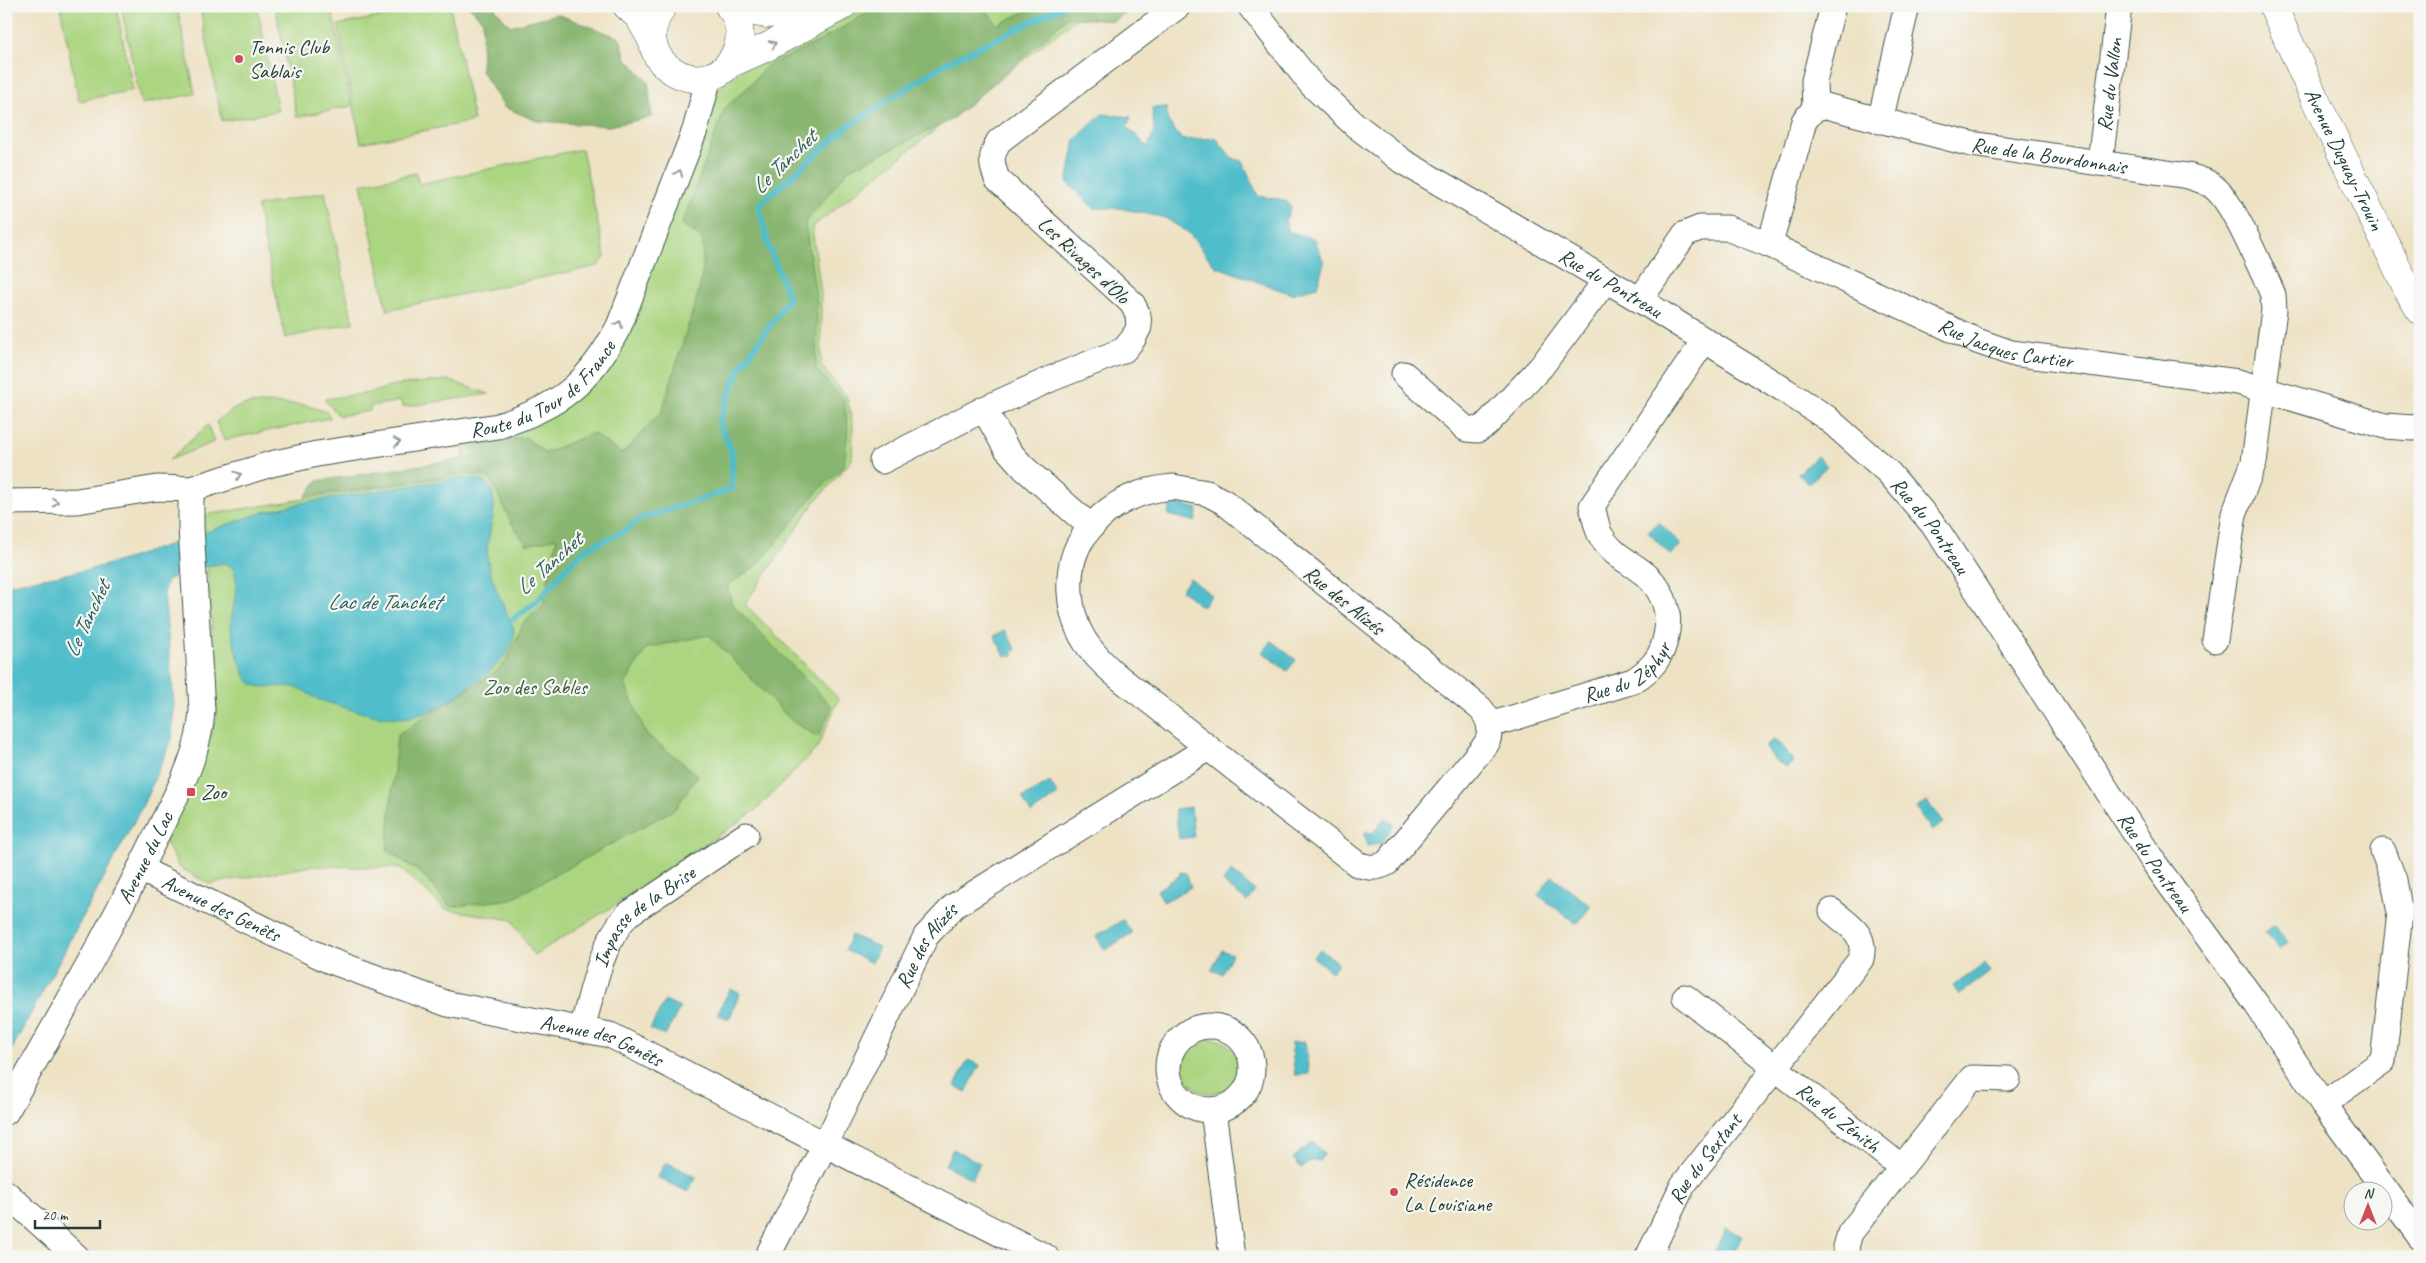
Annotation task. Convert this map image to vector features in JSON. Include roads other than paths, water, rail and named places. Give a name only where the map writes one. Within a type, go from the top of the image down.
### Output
[{"type":"street","points":[[627,6],[639,17],[652,40],[655,52],[670,70],[683,77],[695,79],[719,70],[767,47],[838,8]]},
{"type":"street","points":[[652,40],[653,25],[663,6]]},
{"type":"street","name":"Les Rivages d'Olo","points":[[882,461],[984,409],[1053,378],[1124,350],[1133,339],[1139,327],[1138,315],[1132,303],[1121,290],[997,179],[992,166],[992,153],[999,141],[1178,6]]},
{"type":"street","name":"Rue du Pontreau","points":[[1250,6],[1311,84],[1354,124],[1402,161],[1640,300],[1827,418],[1889,473],[1936,528],[2155,864],[2257,1005],[2323,1104],[2420,1237]]},
{"type":"street","points":[[1768,244],[1773,234],[1804,121],[1815,108],[1814,81],[1833,6]]},
{"type":"street","points":[[1880,121],[1907,6]]},
{"type":"street","name":"Rue du Vallon","points":[[2100,163],[2119,6]]},
{"type":"street","name":"Avenue Duguay-Trouin","points":[[2273,6],[2314,97],[2410,294],[2420,310]]},
{"type":"street","points":[[719,70],[736,53],[740,32],[737,20],[730,7]]},
{"type":"street","points":[[730,7],[766,14],[838,8]]},
{"type":"street","name":"Route du Tour de France","points":[[191,490],[271,464],[317,454],[498,426],[525,417],[564,396],[585,378],[604,354],[618,326],[719,70]]},
{"type":"street","name":"Rue de la Bourdonnais","points":[[1815,108],[1826,106],[1971,144],[2204,181],[2216,188],[2226,200],[2273,295],[2274,310],[2262,388],[2254,462],[2234,514],[2215,640]]},
{"type":"street","name":"Rue Jacques Cartier","points":[[1640,300],[1685,234],[1700,228],[1727,228],[1768,244],[1977,341],[2011,353],[2238,382],[2386,426],[2413,428],[2420,426]]},
{"type":"street","points":[[1404,374],[1466,429],[1478,430],[1486,425],[1541,367],[1606,280]]},
{"type":"street","name":"Rue du Zéphyr","points":[[1490,725],[1633,681],[1646,673],[1658,660],[1668,629],[1668,611],[1662,595],[1653,581],[1640,569],[1619,558],[1600,536],[1592,506],[1704,341]]},
{"type":"street","points":[[984,409],[1006,448],[1024,468],[1091,527]]},
{"type":"street","name":"Rue des Alizés","points":[[1174,487],[1207,494],[1224,502],[1480,708],[1490,725],[1487,743],[1393,858],[1380,867],[1369,868],[1357,864],[1208,748],[1104,664],[1088,647],[1078,627],[1072,606],[1070,581],[1074,558],[1081,541],[1091,527],[1109,510],[1140,492],[1174,487]]},
{"type":"street","points":[[6,502],[77,501],[158,488],[191,490]]},
{"type":"street","name":"Avenue du Lac","points":[[6,1112],[140,869],[180,789],[201,730],[202,710],[193,574],[191,490]]},
{"type":"street","name":"Rue des Alizés","points":[[767,1257],[825,1144],[926,936],[954,906],[1208,748]]},
{"type":"street","name":"Impasse de la Brise","points":[[582,1029],[608,943],[616,928],[627,915],[746,834]]},
{"type":"street","points":[[2323,1104],[2383,1061],[2400,913],[2394,880],[2384,851]]},
{"type":"street","name":"Avenue des Genêts","points":[[140,869],[328,960],[448,1004],[610,1035],[1046,1257]]},
{"type":"street","name":"Rue du Sextant","points":[[1648,1257],[1683,1185],[1861,959],[1862,940],[1856,931],[1832,911]]},
{"type":"street","points":[[1685,997],[1775,1069]]},
{"type":"street","name":"Rue du Zénith","points":[[1775,1069],[1900,1166]]},
{"type":"street","name":"Rue du Zénith","points":[[1848,1257],[1846,1247],[1850,1233],[1900,1166],[1972,1078],[2008,1079]]},
{"type":"street","points":[[1213,1110],[1232,1257]]},
{"type":"street","points":[[6,1193],[77,1257]]},
{"type":"water","points":[[1166,107],[1168,121],[1182,140],[1216,138],[1231,157],[1243,162],[1258,196],[1285,200],[1291,207],[1285,221],[1289,232],[1315,239],[1324,263],[1317,287],[1291,294],[1215,266],[1189,233],[1165,218],[1119,208],[1094,208],[1067,183],[1075,140],[1102,114],[1131,117],[1127,127],[1148,147],[1154,131],[1152,108]]},
{"type":"water","points":[[1817,456],[1827,466],[1808,484],[1798,474]]},
{"type":"water","name":"Lac de Tanchet","points":[[451,479],[474,479],[485,483],[491,490],[494,499],[494,510],[488,544],[488,563],[497,592],[514,629],[513,637],[507,652],[492,670],[451,700],[436,709],[420,715],[396,718],[383,717],[320,700],[297,688],[286,686],[263,687],[252,684],[246,678],[243,670],[231,628],[236,581],[235,572],[231,566],[224,563],[182,571],[167,581],[164,591],[174,704],[172,739],[143,805],[6,1060],[6,585],[88,570],[130,558],[264,512],[302,503]]},
{"type":"water","points":[[1171,502],[1198,509],[1195,522],[1168,515]]},
{"type":"water","points":[[1659,522],[1681,545],[1670,555],[1648,532]]},
{"type":"water","points":[[1190,578],[1211,595],[1202,607],[1181,590]]},
{"type":"water","points":[[1005,630],[1016,650],[1012,652],[1014,655],[1010,657],[1008,654],[1005,656],[994,636]]},
{"type":"water","points":[[1271,641],[1296,660],[1287,671],[1262,652]]},
{"type":"water","points":[[1773,739],[1780,743],[1794,761],[1786,768],[1774,759],[1765,747]]},
{"type":"water","points":[[1050,782],[1058,795],[1031,813],[1022,798]]},
{"type":"water","points":[[1927,801],[1943,823],[1932,831],[1916,808]]},
{"type":"water","points":[[1191,807],[1194,837],[1179,839],[1175,809]]},
{"type":"water","points":[[1385,818],[1394,825],[1381,844],[1367,846],[1367,840],[1364,836],[1366,832],[1373,833]]},
{"type":"water","points":[[1231,871],[1255,891],[1247,902],[1223,882]]},
{"type":"water","points":[[1180,872],[1186,873],[1191,887],[1164,902],[1157,890],[1179,876]]},
{"type":"water","points":[[1552,876],[1591,906],[1577,924],[1538,895]]},
{"type":"water","points":[[1123,920],[1132,933],[1105,950],[1096,936]]},
{"type":"water","points":[[2273,925],[2288,942],[2279,949],[2264,933]]},
{"type":"water","points":[[851,935],[879,947],[872,963],[845,950]]},
{"type":"water","points":[[1320,949],[1338,963],[1332,972],[1313,957]]},
{"type":"water","points":[[1222,950],[1232,954],[1222,974],[1211,970]]},
{"type":"water","points":[[1985,964],[1990,972],[1959,995],[1953,986]]},
{"type":"water","points":[[730,989],[740,993],[729,1019],[717,1014]]},
{"type":"water","points":[[665,1001],[680,1008],[665,1036],[650,1029]]},
{"type":"water","points":[[1305,1042],[1309,1074],[1295,1075],[1291,1043]]},
{"type":"water","points":[[968,1060],[980,1065],[966,1092],[955,1086]]},
{"type":"water","points":[[1313,1142],[1324,1154],[1320,1161],[1313,1160],[1301,1168],[1293,1158]]},
{"type":"water","points":[[953,1149],[980,1163],[972,1179],[945,1165]]},
{"type":"water","points":[[666,1162],[696,1177],[688,1192],[657,1177]]},
{"type":"water","points":[[1726,1228],[1742,1236],[1732,1257],[1712,1257]]},
{"type":"waterway","name":"Le Tanchet","points":[[505,625],[536,602],[587,548],[625,531],[640,519],[732,489],[732,453],[719,421],[740,368],[789,298],[768,245],[759,205],[848,126],[946,63],[1064,6]]},
{"type":"place","name":"Tennis Club Sablais","points":[[239,59]]},
{"type":"place","name":"Zoo","points":[[191,792]]},
{"type":"place","name":"Résidence La Louisiane","points":[[1394,1192]]},
{"type":"park label","name":"Zoo des Sables","points":[[535,687]]}]
